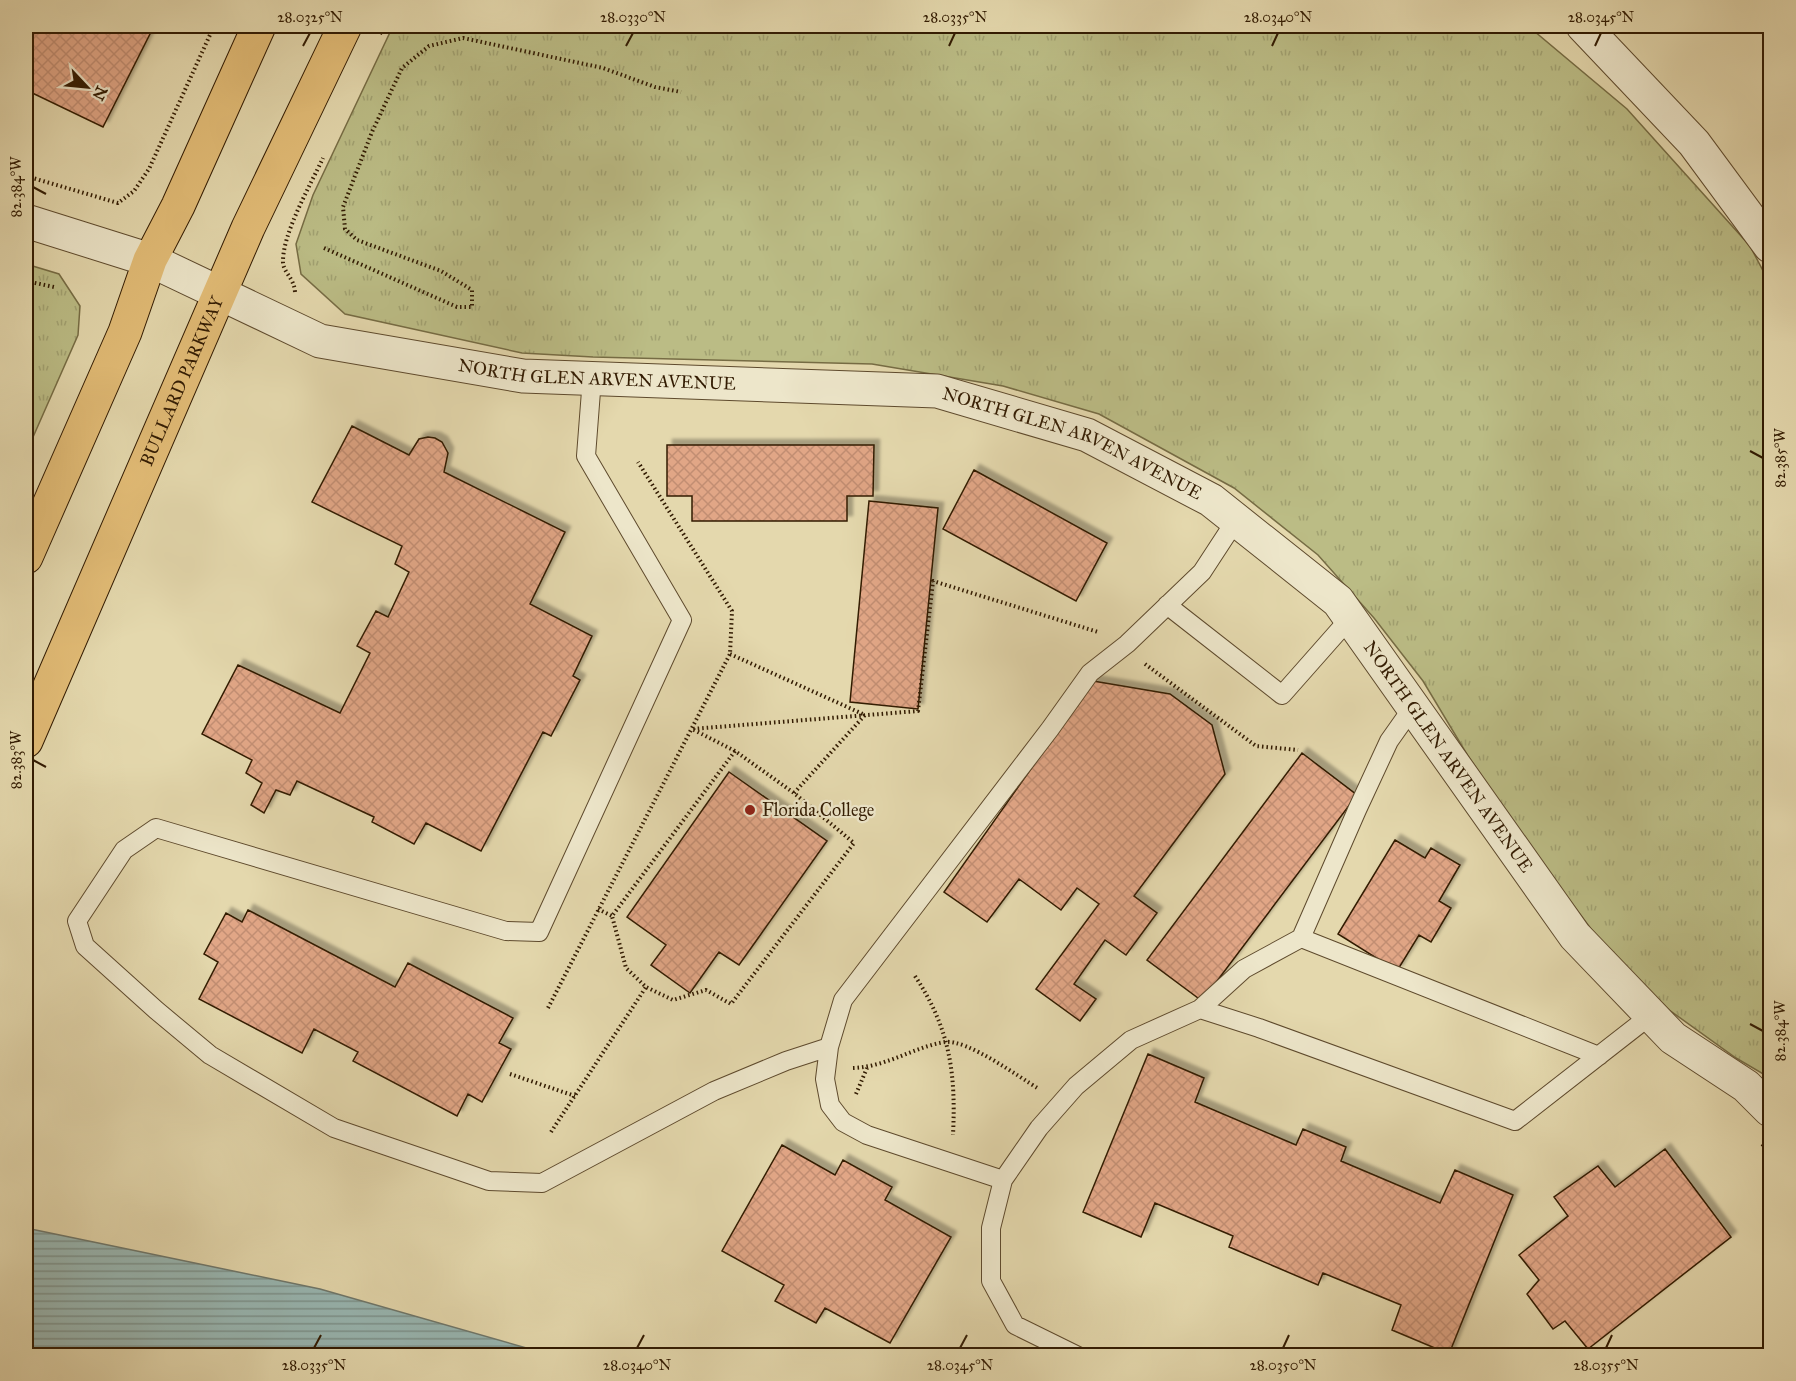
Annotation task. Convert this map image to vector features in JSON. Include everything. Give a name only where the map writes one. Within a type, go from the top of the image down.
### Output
[{"type":"main road","points":[[26,557],[125,332],[150,260],[178,206],[259,26]]},
{"type":"main road","name":"BULLARD PARKWAY","points":[[26,741],[248,228],[345,26]]},
{"type":"street","points":[[1583,26],[1694,143],[1770,246]]},
{"type":"street","name":"NORTH GLEN ARVEN AVENUE","points":[[26,221],[150,260],[320,341],[523,376],[937,391],[1087,435],[1211,500],[1338,601],[1575,936],[1672,1038],[1758,1091],[1770,1110]]},
{"type":"lane","points":[[592,378],[586,456],[682,620],[539,932],[507,931],[156,828],[124,850],[76,921],[85,946],[210,1055],[334,1128],[489,1180],[542,1183],[714,1091],[786,1061],[829,1047]]},
{"type":"lane","points":[[1003,1180],[867,1135],[843,1122],[830,1105],[825,1079],[829,1047],[843,1000],[1050,729],[1090,673],[1127,644],[1202,572],[1236,520]]},
{"type":"lane","points":[[1167,605],[1282,695],[1350,618]]},
{"type":"lane","points":[[1078,1356],[1015,1325],[991,1281],[992,1228],[1003,1180],[1039,1128],[1076,1086],[1131,1040],[1200,1009],[1244,969],[1301,938],[1389,741],[1413,707]]},
{"type":"lane","points":[[1301,938],[1599,1056]]},
{"type":"lane","points":[[1200,1009],[1259,1028],[1515,1121],[1651,1015]]},
{"type":"path","points":[[26,176],[118,203],[134,191],[149,169],[214,26]]},
{"type":"path","points":[[379,36],[384,26]]},
{"type":"path","points":[[324,248],[457,307],[472,307],[472,290],[441,271],[357,240],[345,229],[343,207],[372,132],[402,68],[429,46],[463,38],[603,68],[655,87],[681,92]]},
{"type":"path","points":[[296,329],[294,283],[283,265],[285,242],[324,155]]},
{"type":"path","points":[[26,281],[54,287]]},
{"type":"path","points":[[598,909],[612,916],[626,968],[646,987],[674,1000],[706,990],[731,1004],[854,843],[794,794],[735,751],[692,729],[918,711],[933,581],[1105,634]]},
{"type":"path","points":[[730,654],[865,715]]},
{"type":"path","points":[[1140,660],[1256,746],[1298,750]]},
{"type":"path","points":[[794,794],[865,715]]},
{"type":"path","points":[[612,916],[735,751]]},
{"type":"path","points":[[915,976],[929,998],[947,1042],[954,1108],[953,1141]]},
{"type":"path","points":[[551,1132],[646,987]]},
{"type":"path","points":[[848,1068],[867,1068],[947,1042],[969,1046],[1044,1093]]},
{"type":"path","points":[[855,1099],[867,1068]]},
{"type":"path","points":[[510,1074],[575,1096]]},
{"type":"green space","points":[[393,26],[1528,26],[1627,109],[1750,246],[1770,284],[1770,1078],[1736,1058],[1658,1002],[1597,937],[1533,851],[1468,756],[1423,681],[1374,618],[1318,555],[1234,488],[1099,414],[1003,386],[872,364],[522,353],[345,314],[301,274],[296,244],[313,195]]},
{"type":"green space","points":[[26,264],[59,274],[80,306],[78,335],[26,453]]},
{"type":"water","points":[[26,1228],[320,1289],[551,1355],[26,1355]]},
{"type":"building","points":[[26,26],[154,26],[103,127],[26,90]]},
{"type":"building","points":[[352,426],[409,455],[419,439],[435,438],[442,442],[448,453],[444,472],[565,532],[530,604],[592,636],[573,676],[580,680],[551,736],[543,732],[481,851],[426,823],[414,844],[372,822],[374,817],[297,781],[290,795],[276,790],[264,813],[251,805],[262,783],[246,773],[252,760],[202,734],[238,665],[340,713],[370,653],[357,646],[376,611],[388,617],[409,572],[395,564],[402,546],[312,502]]},
{"type":"building","points":[[667,445],[874,445],[873,496],[847,496],[847,521],[692,521],[692,496],[667,496]]},
{"type":"building","points":[[974,470],[1107,543],[1076,601],[943,529]]},
{"type":"building","points":[[869,501],[938,508],[918,709],[850,702]]},
{"type":"building","points":[[1093,681],[1170,694],[1212,725],[1225,774],[1134,896],[1157,913],[1126,955],[1105,940],[1074,984],[1096,999],[1080,1021],[1036,989],[1099,904],[1077,888],[1061,910],[1019,879],[987,922],[944,892]]},
{"type":"building","points":[[1302,753],[1357,795],[1202,1001],[1147,960]]},
{"type":"building","points":[[729,772],[827,841],[739,965],[719,952],[690,993],[651,965],[666,945],[627,917]]},
{"type":"building","points":[[1395,840],[1425,858],[1431,848],[1460,865],[1439,901],[1451,908],[1431,942],[1419,935],[1397,971],[1338,934]]},
{"type":"building","points":[[248,910],[395,987],[408,963],[513,1018],[499,1043],[511,1049],[482,1102],[468,1094],[457,1116],[353,1061],[358,1052],[314,1029],[302,1053],[199,999],[218,962],[204,954],[226,913],[242,922]]},
{"type":"building","points":[[1148,1054],[1204,1078],[1195,1102],[1296,1145],[1303,1129],[1346,1147],[1341,1161],[1440,1203],[1455,1170],[1513,1195],[1449,1354],[1392,1330],[1401,1305],[1323,1273],[1318,1285],[1229,1247],[1233,1236],[1155,1203],[1141,1237],[1083,1212]]},
{"type":"building","points":[[782,1145],[835,1175],[843,1160],[892,1187],[885,1200],[951,1237],[890,1343],[825,1308],[816,1323],[775,1301],[784,1285],[722,1251]]},
{"type":"building","points":[[1665,1149],[1731,1237],[1588,1349],[1565,1321],[1553,1329],[1527,1294],[1539,1280],[1519,1255],[1568,1216],[1554,1197],[1598,1166],[1615,1187]]},
{"type":"place","name":"Florida College","points":[[750,810]]}]
